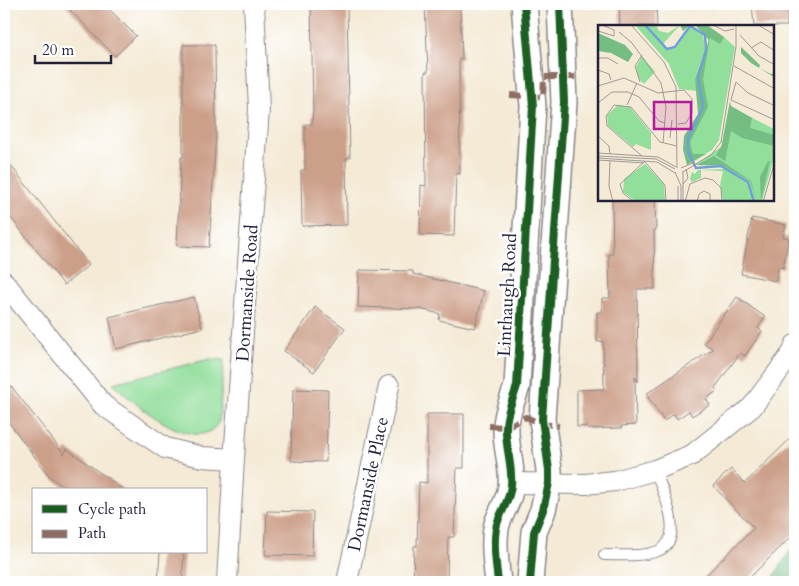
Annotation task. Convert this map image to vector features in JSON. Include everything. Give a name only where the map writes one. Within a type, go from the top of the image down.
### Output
[{"type":"street","name":"Dormanside Road","points":[[227,582],[259,109],[254,4]]},
{"type":"street","name":"Linthaugh Road","points":[[498,582],[494,556],[498,522],[510,496],[512,483],[506,427],[507,413],[517,386],[533,106],[524,4]]},
{"type":"street","points":[[530,582],[534,532],[543,510],[549,483],[542,419],[564,102],[560,4]]},
{"type":"street","points":[[4,282],[103,405],[165,448],[202,457],[234,459]]},
{"type":"street","points":[[512,483],[585,484],[615,481],[655,470],[692,455],[752,407],[793,352],[795,345]]},
{"type":"street","name":"Dormanside Place","points":[[348,582],[389,386]]},
{"type":"lane","points":[[604,555],[650,553],[666,546],[672,531],[672,520],[655,470]]},
{"type":"green space","points":[[210,359],[224,360],[219,421],[210,431],[197,434],[182,431],[166,424],[149,414],[113,383]]},
{"type":"green space","points":[[795,543],[795,582],[770,582]]},
{"type":"building","points":[[64,4],[104,4],[136,36],[115,56]]},
{"type":"building","points":[[311,4],[347,4],[350,158],[346,158],[347,225],[302,226],[301,170],[305,170],[305,124],[312,124],[313,110]]},
{"type":"building","points":[[425,4],[460,4],[462,59],[459,59],[460,174],[456,173],[454,236],[420,235],[421,185],[426,186],[425,72],[428,72]]},
{"type":"building","points":[[619,4],[656,4],[657,25],[620,25]]},
{"type":"building","points":[[752,4],[787,4],[787,26],[754,25]]},
{"type":"building","points":[[183,45],[215,45],[216,133],[209,247],[177,246],[181,157],[183,158]]},
{"type":"building","points":[[4,157],[89,265],[64,285],[4,209]]},
{"type":"building","points":[[612,201],[655,201],[655,289],[637,289],[638,382],[635,377],[636,425],[621,426],[622,428],[587,429],[587,426],[577,427],[577,390],[604,389],[603,341],[597,342],[597,312],[602,312],[602,298],[610,298],[609,254],[613,254]]},
{"type":"building","points":[[752,218],[786,225],[783,237],[789,238],[783,268],[778,267],[776,281],[741,274]]},
{"type":"building","points":[[359,270],[413,271],[413,274],[484,291],[475,328],[439,320],[440,314],[420,309],[358,307]]},
{"type":"building","points":[[194,297],[202,328],[116,349],[109,317]]},
{"type":"building","points":[[737,297],[765,317],[758,328],[762,331],[745,356],[740,353],[715,388],[717,391],[706,399],[710,405],[692,416],[689,411],[677,419],[674,414],[664,421],[646,394],[713,349],[704,343]]},
{"type":"building","points":[[315,307],[345,328],[314,372],[284,351]]},
{"type":"building","points":[[4,377],[64,454],[67,449],[121,488],[65,488],[50,477],[4,416]]},
{"type":"building","points":[[293,389],[328,390],[326,462],[291,461]]},
{"type":"building","points":[[427,414],[464,414],[464,468],[457,468],[454,537],[448,537],[447,582],[413,582],[414,546],[417,546],[419,482],[427,483]]},
{"type":"building","points":[[795,434],[795,533],[745,582],[699,582],[754,528],[713,486],[731,469],[745,483]]},
{"type":"building","points":[[267,511],[313,512],[312,556],[265,555]]},
{"type":"building","points":[[160,554],[184,554],[182,582],[158,582]]},
{"type":"marked path","points":[[510,95],[543,97],[544,77],[577,77]]},
{"type":"marked path","points":[[489,426],[506,427],[526,417],[542,424],[559,426]]},
{"type":"cycle path","points":[[498,582],[495,535],[511,485],[506,422],[517,386],[533,106],[524,4]]},
{"type":"cycle path","points":[[530,582],[534,532],[543,510],[549,483],[542,419],[564,102],[560,4]]}]
